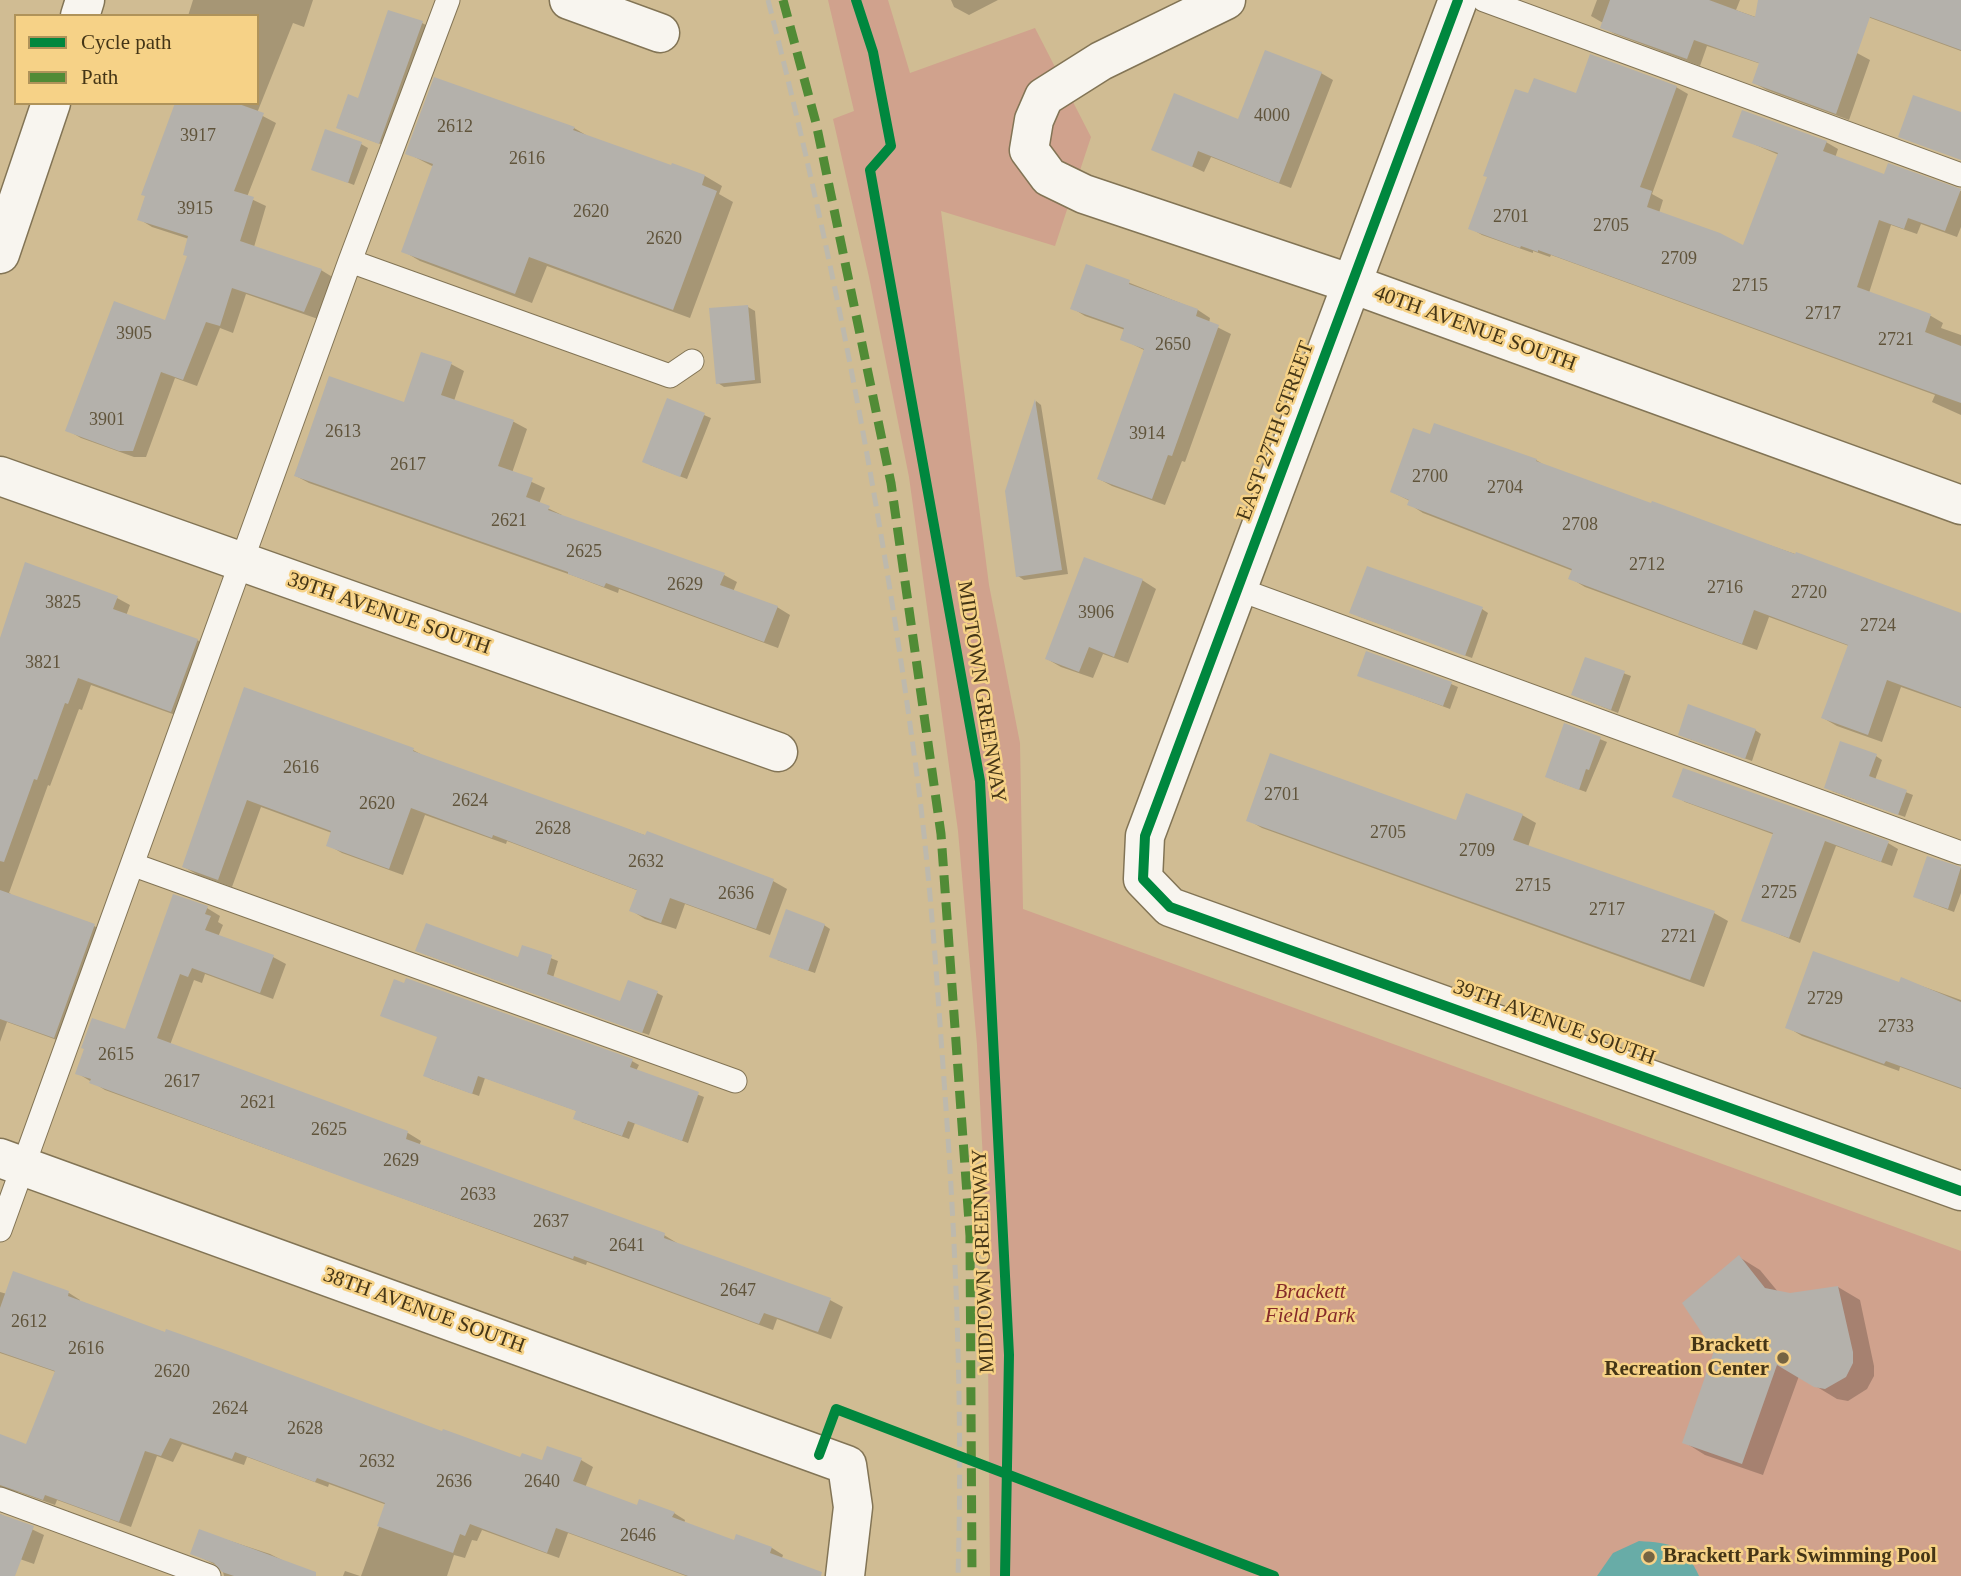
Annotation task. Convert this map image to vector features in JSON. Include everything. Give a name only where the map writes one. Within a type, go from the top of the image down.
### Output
[{"type":"street","points":[[569,0],[660,33]]},
{"type":"street","name":"40TH AVENUE SOUTH","points":[[1226,0],[1089,68],[1044,97],[1034,120],[1029,150],[1049,177],[1084,194],[1352,284],[1961,505]]},
{"type":"street","name":"EAST 27TH STREET","points":[[1143,879],[1145,836],[1458,0]]},
{"type":"street","points":[[0,254],[50,105]]},
{"type":"street","name":"39TH AVENUE SOUTH","points":[[0,476],[779,752]]},
{"type":"street","name":"39TH AVENUE SOUTH","points":[[1143,879],[1170,907],[1961,1191]]},
{"type":"street","name":"38TH AVENUE SOUTH","points":[[11,1162],[847,1465],[853,1507],[845,1576]]},
{"type":"lane","points":[[0,1230],[11,1162],[134,864],[350,261],[449,0]]},
{"type":"lane","points":[[1484,0],[1961,175]]},
{"type":"lane","points":[[350,261],[670,376],[692,361]]},
{"type":"lane","points":[[1238,589],[1961,853]]},
{"type":"lane","points":[[134,864],[735,1081]]},
{"type":"lane","points":[[0,1499],[209,1576]]},
{"type":"green space","name":"Brackett Field Park","points":[[828,0],[888,0],[910,73],[1035,28],[1091,137],[1055,246],[941,211],[989,585],[1020,743],[1023,909],[1961,1251],[1961,1576],[990,1576],[987,1238],[977,1045],[958,831],[909,477],[869,277],[833,119],[854,111]]},
{"type":"water","name":"Brackett Park Swimming Pool","points":[[1639,1541],[1676,1548],[1688,1558],[1699,1576],[1597,1576],[1613,1553]]},
{"type":"building","points":[[1610,0],[1709,0],[1755,17],[1758,0],[1961,0],[1961,50],[1870,17],[1836,114],[1752,83],[1759,63],[1694,40],[1687,59],[1600,28]]},
{"type":"building","points":[[388,10],[423,21],[379,144],[336,128],[348,94],[358,98]]},
{"type":"building","points":[[1265,50],[1322,72],[1279,183],[1198,151],[1192,167],[1151,150],[1174,93],[1238,119]]},
{"type":"building","points":[[1590,54],[1677,86],[1640,187],[1652,191],[1647,207],[1720,233],[1743,245],[1778,153],[1732,137],[1742,110],[1827,141],[1823,151],[1884,174],[1888,163],[1961,189],[1945,231],[1908,218],[1904,229],[1879,220],[1857,287],[1931,314],[1925,332],[1961,346],[1961,403],[1538,250],[1520,248],[1468,229],[1487,177],[1483,176],[1515,89],[1528,93],[1534,78],[1576,93]]},
{"type":"building","points":[[434,77],[575,127],[573,130],[705,175],[702,185],[717,191],[673,310],[529,257],[515,294],[401,252],[433,164],[405,154]]},
{"type":"building","points":[[1913,95],[1961,112],[1961,160],[1898,137]]},
{"type":"building","points":[[174,105],[242,105],[264,113],[234,191],[254,197],[240,241],[322,269],[304,312],[232,288],[220,326],[206,322],[183,380],[161,372],[133,451],[119,451],[65,431],[114,301],[165,320],[187,256],[183,255],[188,236],[137,220],[145,196],[141,195]]},
{"type":"building","points":[[325,129],[362,142],[348,183],[311,170]]},
{"type":"building","points":[[1086,264],[1130,280],[1129,284],[1198,309],[1196,316],[1219,325],[1172,456],[1168,455],[1152,499],[1097,479],[1144,349],[1120,340],[1124,328],[1070,309]]},
{"type":"building","points":[[748,305],[755,380],[716,384],[709,308]]},
{"type":"building","points":[[421,352],[452,362],[441,395],[514,420],[498,466],[533,478],[526,497],[550,506],[548,510],[725,573],[720,585],[778,606],[764,642],[606,583],[604,587],[294,476],[329,376],[404,402]]},
{"type":"building","points":[[667,398],[705,413],[680,477],[642,462]]},
{"type":"building","points":[[1035,399],[1062,570],[1016,577],[1005,491]]},
{"type":"building","points":[[1434,423],[1961,613],[1961,707],[1887,680],[1868,735],[1821,718],[1848,645],[1754,610],[1742,644],[1568,579],[1572,569],[1407,505],[1409,500],[1390,492],[1413,428],[1430,434]]},
{"type":"building","points":[[1084,557],[1143,579],[1114,657],[1089,647],[1079,672],[1045,659]]},
{"type":"building","points":[[25,562],[118,596],[113,609],[198,639],[171,712],[78,678],[68,704],[65,703],[37,780],[34,779],[4,862],[0,861],[0,638]]},
{"type":"building","points":[[1367,566],[1483,607],[1465,656],[1349,613]]},
{"type":"building","points":[[1366,651],[1452,682],[1443,706],[1357,676]]},
{"type":"building","points":[[1585,657],[1625,671],[1611,710],[1571,695]]},
{"type":"building","points":[[244,687],[414,748],[413,751],[645,835],[647,831],[774,879],[756,929],[670,898],[661,923],[629,911],[637,890],[493,835],[492,838],[411,808],[389,869],[326,846],[331,831],[247,800],[218,880],[182,867]]},
{"type":"building","points":[[1688,704],[1756,729],[1745,759],[1678,735]]},
{"type":"building","points":[[1564,723],[1601,737],[1579,790],[1545,777]]},
{"type":"building","points":[[1840,741],[1877,754],[1869,776],[1907,790],[1898,815],[1824,788]]},
{"type":"building","points":[[1270,753],[1456,820],[1466,793],[1523,814],[1513,840],[1715,911],[1690,980],[1246,821]]},
{"type":"building","points":[[1683,768],[1889,841],[1881,862],[1825,841],[1789,938],[1741,921],[1773,833],[1672,797]]},
{"type":"building","points":[[1927,856],[1961,867],[1948,909],[1913,897]]},
{"type":"building","points":[[0,890],[95,924],[54,1038],[0,1019]]},
{"type":"building","points":[[173,894],[208,906],[205,914],[211,916],[205,930],[274,955],[260,993],[192,968],[188,977],[180,974],[157,1038],[408,1131],[406,1139],[665,1233],[664,1238],[831,1298],[818,1332],[764,1313],[759,1324],[574,1256],[573,1259],[364,1185],[89,1083],[91,1079],[75,1074],[92,1018],[125,1029]]},
{"type":"building","points":[[786,909],[825,924],[808,971],[769,957]]},
{"type":"building","points":[[426,923],[518,957],[522,945],[552,955],[547,974],[620,1001],[628,980],[658,991],[642,1033],[415,951]]},
{"type":"building","points":[[1813,951],[1899,982],[1901,977],[1961,1002],[1961,1088],[1886,1061],[1884,1064],[1785,1028]]},
{"type":"building","points":[[406,978],[633,1059],[630,1067],[699,1092],[682,1141],[628,1121],[622,1136],[573,1119],[576,1111],[478,1076],[472,1094],[423,1076],[437,1037],[380,1016],[394,979],[404,983]]},
{"type":"building","name":"Brackett Recreation Center","points":[[1739,1255],[1765,1288],[1790,1293],[1838,1286],[1853,1352],[1853,1363],[1846,1377],[1825,1389],[1814,1387],[1777,1365],[1742,1464],[1682,1443],[1714,1351],[1682,1303]]},
{"type":"building","points":[[13,1271],[69,1291],[68,1296],[165,1332],[166,1329],[520,1457],[522,1453],[542,1460],[547,1446],[582,1458],[573,1481],[637,1505],[639,1499],[675,1512],[672,1517],[734,1540],[736,1534],[772,1547],[770,1553],[822,1572],[821,1576],[688,1576],[556,1528],[547,1553],[470,1524],[465,1536],[460,1534],[453,1553],[377,1526],[385,1503],[317,1478],[315,1482],[235,1452],[232,1459],[170,1438],[161,1456],[145,1451],[119,1522],[45,1495],[43,1500],[0,1485],[0,1434],[26,1444],[55,1371],[0,1352],[0,1308]]},
{"type":"building","points":[[0,1514],[34,1526],[15,1576],[0,1576]]},
{"type":"building","points":[[199,1529],[316,1572],[316,1576],[234,1576],[222,1572],[214,1563],[190,1554]]},
{"type":"railway","points":[[768,0],[833,278],[869,464],[919,788],[935,955],[952,1204],[959,1390],[958,1576]]},
{"type":"marked path","points":[[783,0],[816,123],[891,483],[941,834],[970,1236],[972,1576]]},
{"type":"cycle path","name":"MIDTOWN GREENWAY","points":[[856,0],[873,52],[891,146],[870,170],[980,781],[1009,1355],[1005,1576]]},
{"type":"cycle path","points":[[1458,0],[1145,836],[1143,879],[1170,907],[1961,1191]]},
{"type":"cycle path","points":[[819,1455],[836,1409],[1274,1576]]},
{"type":"place","name":"Brackett Recreation Center","points":[[1783,1358]]},
{"type":"place","name":"Brackett Park Swimming Pool","points":[[1649,1557]]}]
